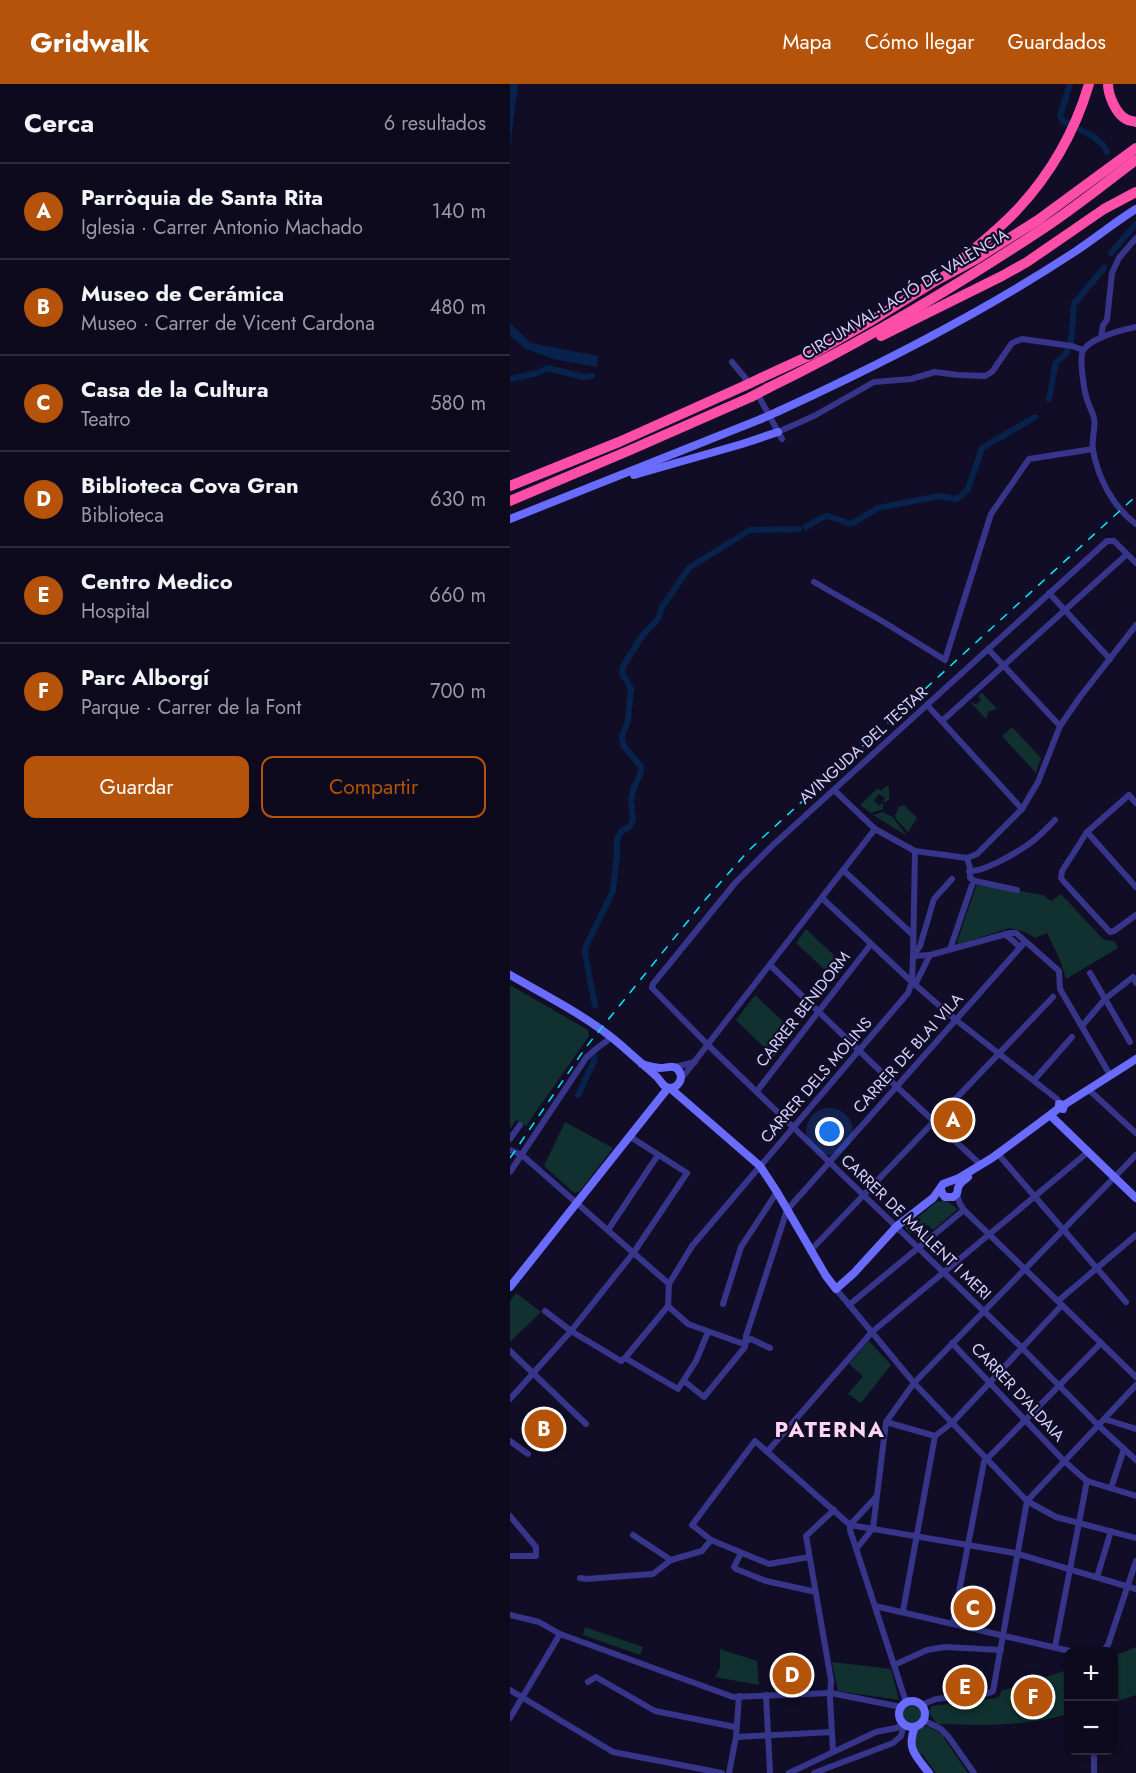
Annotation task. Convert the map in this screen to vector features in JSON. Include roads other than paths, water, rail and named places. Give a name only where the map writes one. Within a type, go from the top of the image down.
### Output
[{"type":"highway","points":[[938,280],[1016,212],[1045,175],[1070,134],[1089,84]]},
{"type":"highway","points":[[1108,84],[1109,94],[1124,119],[1136,122]]},
{"type":"highway","name":"CIRCUMVAL·LACIÓ DE VALÈNCIA","points":[[510,486],[628,438],[813,354],[976,260],[1038,220],[1136,148]]},
{"type":"highway","name":"CIRCUMVAL·LACIÓ DE VALÈNCIA","points":[[510,501],[628,452],[751,397],[817,364],[883,327],[1045,227],[1136,160]]},
{"type":"highway","points":[[817,364],[854,349],[1002,276],[1027,262],[1104,208],[1136,192]]},
{"type":"street","points":[[510,519],[761,419],[836,385],[943,331],[1077,250],[1136,209]]},
{"type":"street","points":[[1103,337],[1112,273],[1119,258],[1136,238]]},
{"type":"street","points":[[1107,320],[1113,333]]},
{"type":"street","points":[[1082,353],[1103,337],[1136,327]]},
{"type":"street","points":[[610,479],[657,469],[780,435],[874,382],[911,379],[935,372],[985,376],[992,372],[1012,343],[1022,339],[1070,346],[1082,353]]},
{"type":"street","points":[[1082,353],[1086,397],[1095,420],[1093,449],[1108,491],[1121,510],[1136,524]]},
{"type":"street","points":[[732,362],[745,375],[761,399],[780,435]]},
{"type":"street","points":[[814,582],[945,660],[991,514],[1029,459],[1093,449]]},
{"type":"street","name":"AVINGUDA DEL TESTAR","points":[[652,987],[735,883],[772,846],[1049,593],[1107,541],[1114,541],[1126,555]]},
{"type":"street","points":[[942,721],[1126,555],[1136,564]]},
{"type":"street","points":[[1049,593],[1110,659]]},
{"type":"street","points":[[834,789],[875,829],[915,851],[967,858],[977,854],[1022,809],[1038,782],[1060,726],[1135,628]]},
{"type":"street","points":[[988,649],[1060,726]]},
{"type":"street","points":[[927,705],[1022,809]]},
{"type":"street","points":[[1136,803],[1129,795],[1087,832],[1062,871],[1061,878],[1110,932],[1136,915]]},
{"type":"street","points":[[969,871],[985,868],[1027,845],[1055,820]]},
{"type":"street","points":[[510,1287],[629,1136],[695,1062],[875,829]]},
{"type":"street","points":[[1087,832],[1136,886]]},
{"type":"street","points":[[914,984],[912,934],[915,851]]},
{"type":"street","points":[[967,858],[970,878],[1017,890]]},
{"type":"street","points":[[843,870],[912,934]]},
{"type":"street","points":[[913,956],[920,946],[934,899],[952,879]]},
{"type":"street","points":[[950,950],[972,885]]},
{"type":"street","points":[[822,898],[914,984],[1057,1099],[1061,1106]]},
{"type":"street","points":[[913,956],[930,955],[1016,933],[1059,971],[1060,989],[1110,1075]]},
{"type":"street","points":[[1005,934],[1020,947]]},
{"type":"street","name":"CARRER DE BLAI VILA","points":[[787,1210],[1025,942]]},
{"type":"street","name":"CARRER BENIDORM","points":[[757,1091],[870,944]]},
{"type":"street","name":"CARRER DELS MOLINS","points":[[669,1284],[692,1246],[908,993],[930,955]]},
{"type":"street","points":[[770,965],[981,1165]]},
{"type":"street","points":[[1090,973],[1130,1042]]},
{"type":"street","points":[[510,975],[601,1028],[659,1078],[662,1084],[674,1085]]},
{"type":"street","points":[[1082,1026],[1105,999],[1134,980]]},
{"type":"street","name":"CARRER DE MALLENT I MERI","points":[[652,987],[708,1045],[1136,1460]]},
{"type":"street","points":[[810,1251],[1053,997]]},
{"type":"street","points":[[510,1172],[586,1058],[612,1037]]},
{"type":"street","points":[[1034,1080],[1072,1037]]},
{"type":"street","points":[[956,1188],[1061,1106],[1136,1058]]},
{"type":"street","points":[[642,1064],[664,1068],[695,1062]]},
{"type":"street","points":[[674,1085],[680,1072],[675,1067]]},
{"type":"street","points":[[659,1078],[664,1068]]},
{"type":"street","points":[[674,1085],[683,1099],[760,1166],[810,1251],[836,1289],[914,1383],[1027,1501],[1056,1517],[1136,1538]]},
{"type":"street","points":[[1088,1089],[1136,1133]]},
{"type":"street","points":[[1050,1115],[1136,1198]]},
{"type":"street","points":[[510,1139],[520,1125]]},
{"type":"street","points":[[510,1399],[571,1331],[634,1252],[687,1173],[629,1136]]},
{"type":"street","points":[[510,1150],[522,1155],[669,1284],[668,1306],[623,1360]]},
{"type":"street","points":[[767,1452],[872,1332],[1088,1152]]},
{"type":"street","points":[[608,1230],[658,1155]]},
{"type":"street","points":[[857,1548],[873,1528],[886,1422],[914,1383],[1136,1155]]},
{"type":"street","points":[[943,1193],[949,1198],[956,1188],[981,1165],[995,1156]]},
{"type":"street","points":[[995,1156],[1064,1229],[1126,1302]]},
{"type":"street","points":[[836,1289],[854,1273],[897,1226],[943,1193],[947,1182],[956,1188],[964,1210],[1136,1377]]},
{"type":"street","points":[[723,1304],[741,1247],[777,1192]]},
{"type":"street","points":[[684,1381],[704,1397],[745,1347],[746,1336],[787,1210]]},
{"type":"street","points":[[849,1305],[964,1210]]},
{"type":"street","points":[[903,1611],[935,1436],[990,1383],[1060,1303],[1096,1268],[1136,1235]]},
{"type":"street","points":[[668,1306],[688,1324],[741,1343],[751,1340],[770,1348]]},
{"type":"street","points":[[545,1311],[571,1331],[678,1389],[696,1361],[708,1332]]},
{"type":"street","name":"CARRER D'ALDAIA","points":[[952,1343],[1064,1461],[1088,1481]]},
{"type":"street","points":[[953,1623],[984,1462],[1101,1343]]},
{"type":"street","points":[[510,1351],[586,1424]]},
{"type":"street","points":[[921,1705],[936,1700],[993,1691],[1027,1501],[1136,1385]]},
{"type":"street","points":[[1104,1419],[1136,1429]]},
{"type":"street","points":[[886,1422],[935,1436]]},
{"type":"street","points":[[510,1441],[528,1454]]},
{"type":"street","points":[[809,1557],[769,1564],[711,1540],[692,1525],[754,1441],[850,1525],[894,1665],[903,1705],[899,1718],[908,1725],[911,1746],[928,1773]]},
{"type":"street","points":[[1111,1488],[1124,1449]]},
{"type":"street","points":[[1055,1647],[1088,1481],[1136,1496]]},
{"type":"street","points":[[850,1525],[877,1497]]},
{"type":"street","points":[[833,1751],[831,1680],[806,1536],[834,1510]]},
{"type":"street","points":[[510,1516],[536,1547],[536,1556],[510,1556]]},
{"type":"street","points":[[850,1525],[1018,1554],[1136,1589]]},
{"type":"street","points":[[1097,1577],[1111,1531]]},
{"type":"street","points":[[633,1535],[671,1560]]},
{"type":"street","points":[[580,1578],[653,1574],[671,1560],[702,1551],[711,1540]]},
{"type":"street","points":[[741,1553],[734,1567],[736,1569],[766,1581],[816,1592]]},
{"type":"street","points":[[1107,1647],[1136,1561]]},
{"type":"street","points":[[875,1606],[1064,1649]]},
{"type":"street","points":[[510,1615],[539,1622],[560,1634],[733,1697],[831,1693],[903,1705],[914,1701],[921,1705],[925,1712],[923,1720]]},
{"type":"street","points":[[510,1718],[560,1634]]},
{"type":"street","points":[[894,1665],[927,1650],[945,1647],[1001,1650]]},
{"type":"street","points":[[588,1682],[596,1677],[662,1713],[735,1727]]},
{"type":"street","points":[[510,1690],[613,1752],[722,1773]]},
{"type":"street","points":[[766,1695],[770,1773]]},
{"type":"street","points":[[729,1773],[736,1737],[739,1696]]},
{"type":"street","points":[[789,1773],[876,1732],[923,1720],[941,1729],[948,1736],[974,1773]]},
{"type":"street","points":[[814,1773],[893,1743],[908,1725]]},
{"type":"street","points":[[736,1737],[832,1732]]},
{"type":"street","points":[[1094,1755],[1094,1773]]},
{"type":"water","points":[[510,84],[518,84],[510,147]]},
{"type":"water","points":[[510,323],[531,343],[598,356],[597,367],[554,359],[526,349],[510,336]]},
{"type":"waterway","points":[[1070,84],[1060,116],[1063,121],[1093,136],[1107,152]]},
{"type":"waterway","points":[[1111,253],[1136,224]]},
{"type":"waterway","points":[[1049,399],[1056,362],[1065,355],[1071,343],[1074,304],[1104,268]]},
{"type":"waterway","points":[[510,379],[548,368],[583,377],[592,376]]},
{"type":"waterway","points":[[806,527],[828,516],[851,524],[878,508],[939,496],[956,499],[968,489],[982,448],[1035,417]]},
{"type":"waterway","points":[[595,1006],[585,953],[586,946],[613,891],[617,838],[633,820],[631,800],[641,767],[623,745],[622,736],[628,721],[631,689],[622,673],[623,666],[643,635],[658,619],[662,607],[689,568],[750,530],[799,529]]},
{"type":"waterway","points":[[578,1095],[594,1061],[594,1055]]},
{"type":"railway","points":[[510,1158],[586,1047],[705,900],[748,851],[1136,496]]},
{"type":"place","name":"Parròquia de Santa Rita","points":[[953,1120]]},
{"type":"place","name":"Museo de Cerámica","points":[[544,1429]]},
{"type":"place","name":"Casa de la Cultura","points":[[973,1608]]},
{"type":"place","name":"Biblioteca Cova Gran","points":[[792,1675]]},
{"type":"place","name":"Centro Medico","points":[[965,1687]]},
{"type":"place","name":"Parc Alborgí","points":[[1033,1697]]},
{"type":"district","name":"PATERNA","points":[[830,1429]]}]
